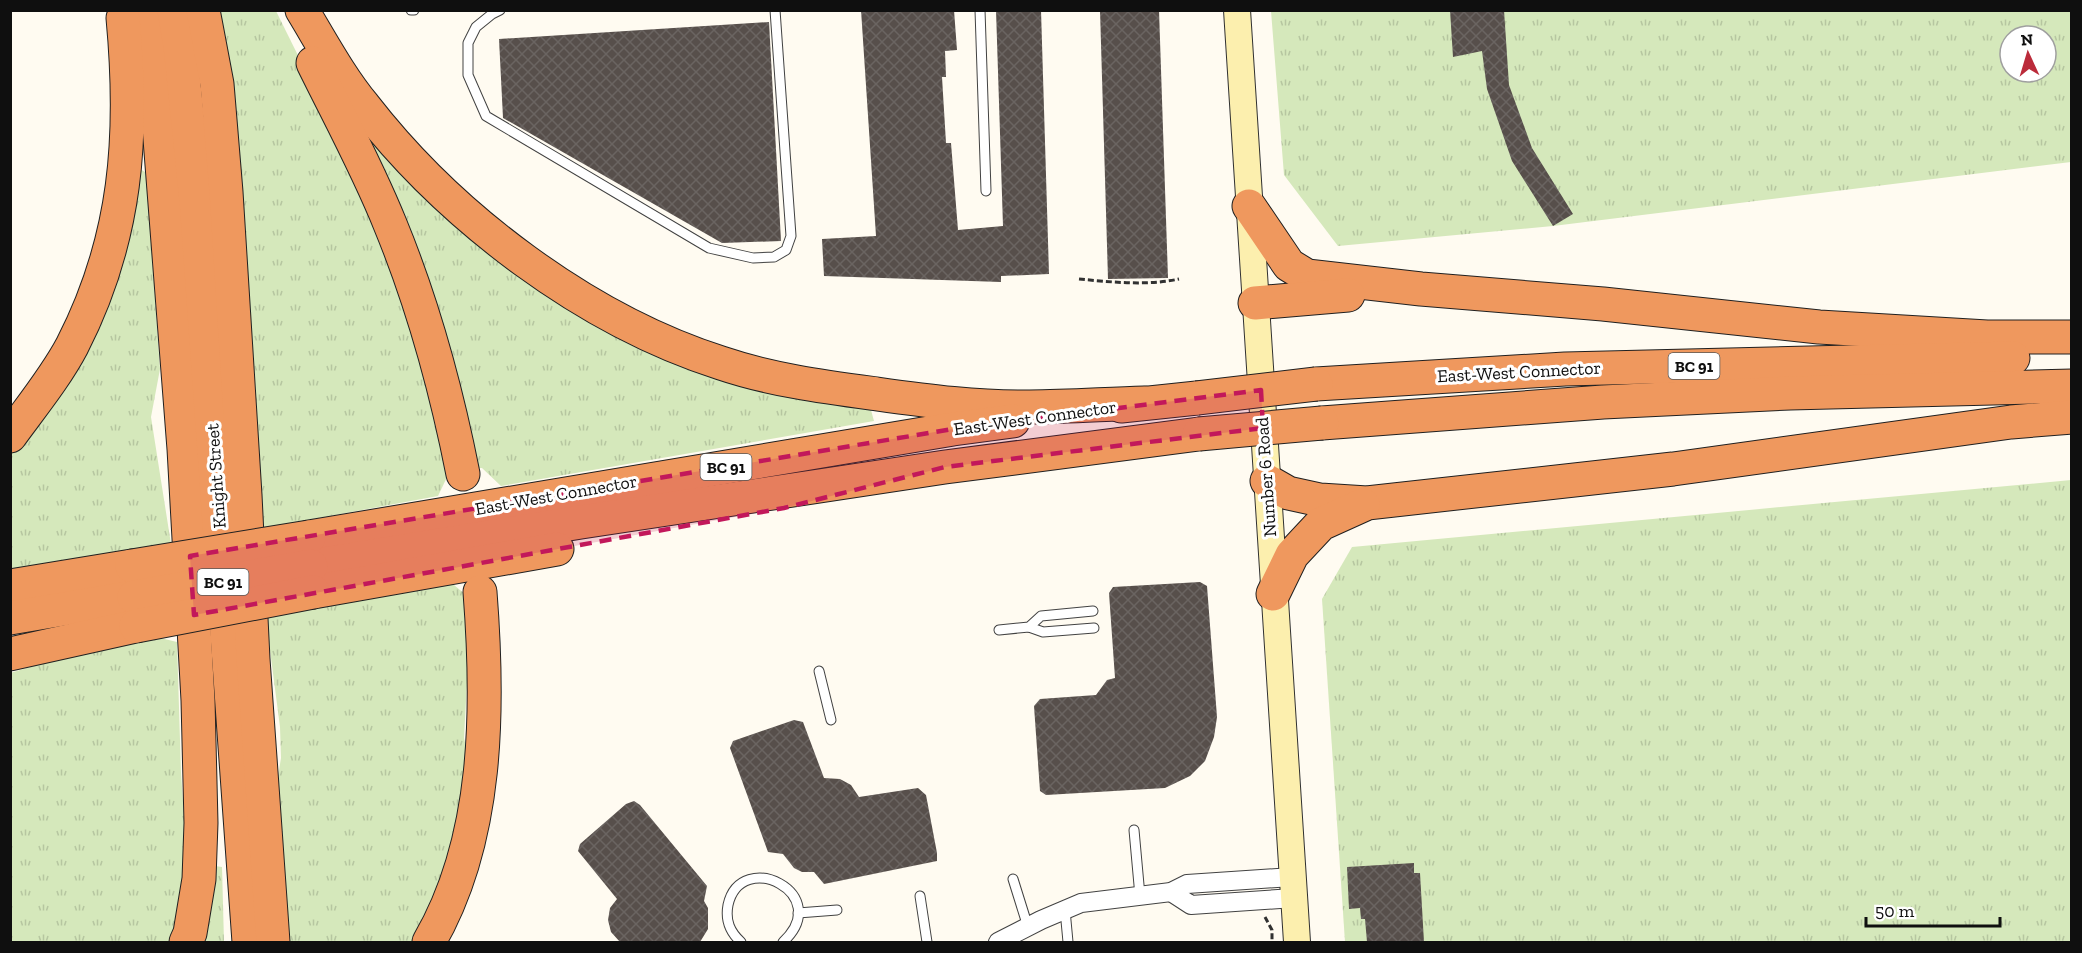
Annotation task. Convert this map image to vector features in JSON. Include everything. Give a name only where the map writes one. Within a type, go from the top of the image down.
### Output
[{"type":"highway","points":[[10,436],[71,347],[95,293],[116,226],[126,169],[129,126],[123,10]]},
{"type":"highway","points":[[142,10],[158,113],[162,160],[184,449],[198,700],[201,823],[199,868],[190,933],[186,942]]},
{"type":"highway","name":"Knight Street","points":[[174,10],[180,46],[196,201],[249,942]]},
{"type":"highway","name":"Knight Street","points":[[203,10],[216,84],[226,192],[254,671],[273,942]]},
{"type":"highway","points":[[287,10],[346,128],[393,231],[424,316],[453,424],[463,474]]},
{"type":"highway","points":[[302,10],[363,106],[410,160],[473,221],[554,280],[633,328],[722,363],[816,386],[930,401],[1028,407],[1144,403]]},
{"type":"highway","points":[[1249,206],[1289,265],[1307,276],[1818,327],[1987,337],[2072,337]]},
{"type":"highway","points":[[1255,303],[1421,289]]},
{"type":"highway","name":"East-West Connector","points":[[10,618],[311,565],[941,431],[1144,403],[1316,384],[1565,369],[2072,356]]},
{"type":"highway","name":"East-West Connector","points":[[311,565],[784,508],[945,467],[1199,434],[1638,400],[1790,393],[2072,386]]},
{"type":"highway","points":[[1267,481],[1288,492],[1320,500],[1367,503],[1673,469],[2012,422],[2072,417]]},
{"type":"highway","points":[[1273,594],[1292,555],[1321,524],[1367,503]]},
{"type":"highway","points":[[10,654],[134,596],[311,565]]},
{"type":"highway","name":"East-West Connector","points":[[10,586],[134,596]]},
{"type":"highway","points":[[429,942],[438,926],[455,882],[478,793],[485,652],[480,592]]},
{"type":"main road","name":"Number 6 Road","points":[[1237,10],[1296,942]]},
{"type":"street","points":[[1006,940],[1028,927],[1081,903],[1171,892],[1191,904],[1293,887]]},
{"type":"lane","points":[[500,10],[476,27],[468,43],[468,75],[486,116],[709,248],[753,258],[774,257],[786,250],[791,236],[775,10]]},
{"type":"lane","points":[[980,10],[986,191]]},
{"type":"lane","points":[[1029,627],[1041,616],[1093,611]]},
{"type":"lane","points":[[999,630],[1029,627],[1043,632],[1094,628]]},
{"type":"lane","points":[[819,671],[831,720]]},
{"type":"lane","points":[[1134,830],[1140,896]]},
{"type":"lane","points":[[741,942],[733,934],[728,924],[729,900],[746,882],[757,878],[781,883],[790,891],[796,902],[798,913],[796,924],[792,934],[783,942]]},
{"type":"lane","points":[[1013,879],[1028,927]]},
{"type":"lane","points":[[920,896],[927,942]]},
{"type":"lane","points":[[798,913],[837,910]]},
{"type":"lane","points":[[1065,910],[1068,942]]},
{"type":"path","points":[[1079,279],[1108,282],[1168,282],[1179,279]]},
{"type":"path","points":[[1264,914],[1272,930],[1272,942]]},
{"type":"highlighted area","points":[[1261,390],[1263,428],[945,467],[784,508],[194,615],[190,556],[953,429]]},
{"type":"green space","points":[[216,11],[276,11],[325,110],[392,256],[449,473],[438,496],[259,529]]},
{"type":"green space","points":[[1271,11],[2071,11],[2071,162],[1553,226],[1338,246],[1284,175]]},
{"type":"green space","points":[[358,117],[500,260],[862,406],[871,410],[874,421],[501,486],[482,468],[473,468]]},
{"type":"green space","points":[[140,169],[145,172],[147,182],[160,369],[151,417],[171,544],[11,570],[10,451]]},
{"type":"green space","points":[[2071,480],[2071,942],[1345,942],[1322,599],[1352,547]]},
{"type":"green space","points":[[448,580],[466,595],[469,645],[464,738],[469,760],[452,854],[415,942],[286,942],[275,795],[281,758],[280,727],[265,612]]},
{"type":"green space","points":[[148,635],[177,642],[181,773],[188,872],[172,942],[11,942],[10,673]]},
{"type":"green space","points":[[215,866],[222,867],[224,942],[198,942]]},
{"type":"building","points":[[861,10],[954,10],[957,50],[945,51],[946,77],[942,77],[946,143],[951,143],[958,230],[1003,226],[996,10],[1041,10],[1049,274],[1001,276],[1001,282],[824,276],[822,239],[876,236]]},
{"type":"building","points":[[1100,10],[1159,10],[1168,278],[1108,279]]},
{"type":"building","points":[[1450,10],[1504,10],[1509,85],[1532,148],[1573,214],[1553,226],[1512,161],[1487,89],[1482,51],[1453,57]]},
{"type":"building","points":[[769,22],[781,241],[722,243],[503,118],[499,39]]},
{"type":"building","points":[[1200,582],[1207,586],[1217,717],[1214,737],[1205,761],[1190,776],[1165,788],[1046,795],[1040,791],[1034,706],[1040,699],[1096,695],[1107,680],[1115,678],[1109,593],[1113,587]]},
{"type":"building","points":[[794,720],[803,722],[824,778],[840,779],[851,785],[859,797],[918,788],[926,795],[937,861],[824,884],[814,872],[802,872],[794,868],[783,854],[768,852],[730,748],[733,741]]},
{"type":"building","points":[[634,801],[640,805],[707,886],[704,901],[708,908],[708,929],[700,942],[620,942],[611,932],[608,920],[610,908],[617,899],[578,851],[580,844],[626,804]]},
{"type":"building","points":[[1414,863],[1414,873],[1420,873],[1424,942],[1367,942],[1365,919],[1361,919],[1360,908],[1349,909],[1347,867]]}]
